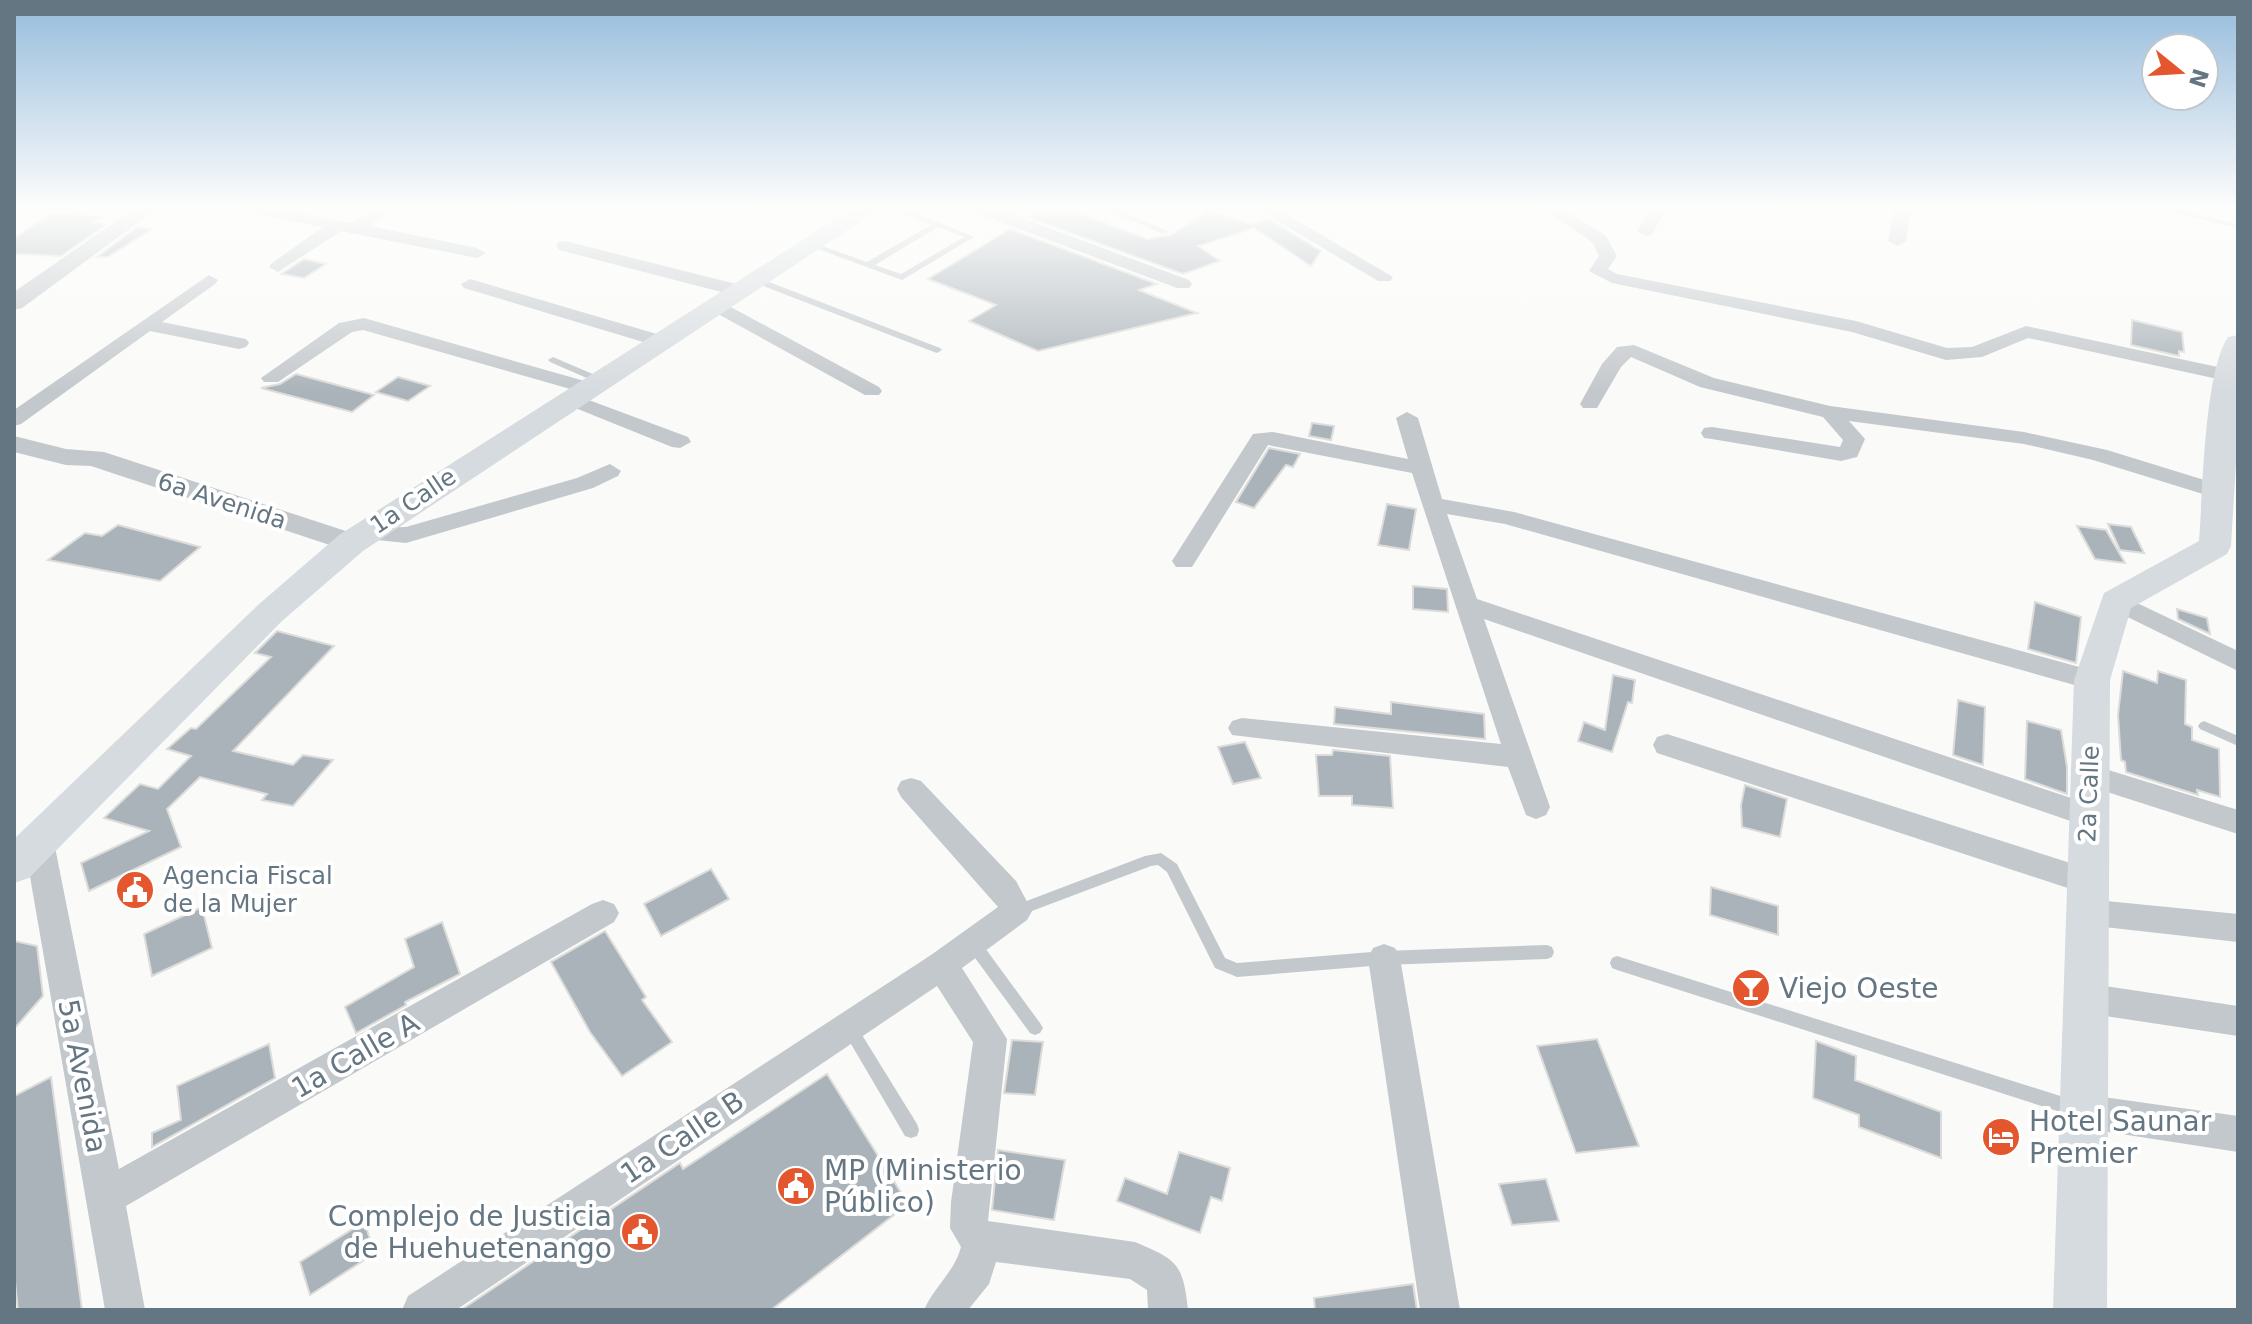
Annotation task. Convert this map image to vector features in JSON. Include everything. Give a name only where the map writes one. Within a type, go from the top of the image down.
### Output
[{"type":"main road","name":"1a Calle","points":[[14,866],[270,613],[358,538],[771,270]]},
{"type":"main road","points":[[2116,601],[2215,546],[2219,492],[2230,438],[2234,364]]},
{"type":"main road","name":"2a Calle","points":[[2080,1310],[2092,680],[2116,601]]},
{"type":"street","points":[[14,300],[52,270]]},
{"type":"street","points":[[14,300],[58,270]]},
{"type":"street","points":[[653,270],[736,292],[872,391]]},
{"type":"street","points":[[1145,270],[1183,284]]},
{"type":"street","points":[[1371,270],[1384,277]]},
{"type":"street","points":[[1599,270],[1612,278],[1856,327],[1946,354],[1975,353],[2026,332],[2234,364]]},
{"type":"street","points":[[14,423],[209,280]]},
{"type":"street","points":[[470,284],[660,341]]},
{"type":"street","points":[[271,378],[346,327],[364,324],[586,389],[680,442]]},
{"type":"street","points":[[147,325],[239,343]]},
{"type":"street","points":[[1590,404],[1612,364],[1624,351],[1634,351],[1707,383],[1830,412],[2024,438],[2099,455],[2219,492]]},
{"type":"street","points":[[1712,433],[1827,453],[1849,452],[1854,439],[1830,412]]},
{"type":"street","points":[[1407,418],[1432,504],[1536,807]]},
{"type":"street","name":"6a Avenida","points":[[14,423],[82,446],[94,458]]},
{"type":"street","points":[[1184,561],[1261,439],[1273,438],[1421,468]]},
{"type":"street","name":"6a Avenida","points":[[14,444],[66,457],[94,458],[358,538]]},
{"type":"street","points":[[358,538],[406,535],[585,483],[610,471]]},
{"type":"street","points":[[1432,504],[1506,517],[2092,680]]},
{"type":"street","points":[[2116,601],[2238,662]]},
{"type":"street","points":[[1466,604],[2088,815]]},
{"type":"street","points":[[1242,728],[1519,757]]},
{"type":"street","points":[[1667,745],[2086,897],[2238,928]]},
{"type":"street","points":[[2089,775],[2238,822]]},
{"type":"street","points":[[911,789],[1005,890],[1016,911]]},
{"type":"street","name":"5a Avenida","points":[[39,842],[125,1310]]},
{"type":"street","name":"1a Calle B","points":[[422,1310],[942,965],[1016,911]]},
{"type":"street","name":"1a Calle A","points":[[106,1197],[603,913]]},
{"type":"street","points":[[1384,958],[1440,1310]]},
{"type":"street","points":[[942,965],[990,1039],[969,1228],[981,1241],[1135,1261],[1165,1279],[1168,1310]]},
{"type":"street","points":[[2085,998],[2238,1021]]},
{"type":"street","points":[[2082,1111],[2238,1134]]},
{"type":"street","points":[[944,1310],[975,1270],[981,1241]]},
{"type":"lane","points":[[882,270],[902,277],[914,270]]},
{"type":"lane","points":[[736,292],[937,350]]},
{"type":"lane","points":[[553,360],[586,389]]},
{"type":"lane","points":[[2204,726],[2238,741]]},
{"type":"lane","points":[[1016,911],[1150,860],[1161,859],[1172,868],[1220,963],[1237,970],[1384,958],[1547,952]]},
{"type":"lane","points":[[972,942],[1035,1028]]},
{"type":"lane","points":[[1617,963],[2082,1111]]},
{"type":"lane","points":[[849,1026],[911,1130]]},
{"type":"building","points":[[287,270],[317,270],[304,278],[281,274]]},
{"type":"building","points":[[943,270],[1119,270],[1157,284],[1139,290],[1197,313],[1038,351],[969,321],[996,305],[928,279]]},
{"type":"building","points":[[1171,270],[1195,270],[1183,274]]},
{"type":"building","points":[[2132,320],[2182,332],[2184,352],[2179,351],[2179,356],[2131,345]]},
{"type":"building","points":[[296,374],[374,395],[352,412],[261,388],[280,384]]},
{"type":"building","points":[[398,377],[430,386],[408,401],[376,392]]},
{"type":"building","points":[[1312,423],[1334,426],[1331,440],[1309,436]]},
{"type":"building","points":[[1269,448],[1300,454],[1293,467],[1286,465],[1254,508],[1236,502]]},
{"type":"building","points":[[1387,504],[1416,509],[1409,550],[1378,545]]},
{"type":"building","points":[[2108,524],[2131,527],[2144,553],[2120,550]]},
{"type":"building","points":[[118,525],[200,547],[160,581],[48,560],[85,533],[102,536]]},
{"type":"building","points":[[2077,526],[2106,530],[2125,563],[2095,559]]},
{"type":"building","points":[[1413,586],[1447,589],[1448,612],[1413,609]]},
{"type":"building","points":[[2035,602],[2081,617],[2076,663],[2028,649]]},
{"type":"building","points":[[2177,609],[2207,618],[2210,634],[2178,619]]},
{"type":"building","points":[[277,631],[334,646],[233,751],[293,765],[303,755],[333,760],[293,806],[262,800],[267,794],[200,777],[167,809],[181,847],[89,891],[81,863],[149,831],[104,818],[140,784],[158,789],[191,756],[167,749],[191,728],[196,729],[271,657],[255,653]]},
{"type":"building","points":[[2123,671],[2157,683],[2158,671],[2186,680],[2185,724],[2192,727],[2192,740],[2219,749],[2220,797],[2197,790],[2198,795],[2126,772],[2125,762],[2121,760],[2118,715]]},
{"type":"building","points":[[1613,675],[1635,680],[1632,703],[1628,702],[1612,752],[1578,741],[1584,722],[1605,730]]},
{"type":"building","points":[[1958,700],[1985,707],[1983,765],[1953,755]]},
{"type":"building","points":[[1391,702],[1484,714],[1485,739],[1334,724],[1335,707],[1391,714]]},
{"type":"building","points":[[2027,721],[2061,730],[2067,767],[2067,794],[2025,779]]},
{"type":"building","points":[[1245,742],[1261,778],[1233,784],[1218,747]]},
{"type":"building","points":[[1333,750],[1390,756],[1393,808],[1352,805],[1352,796],[1319,796],[1316,755],[1332,755]]},
{"type":"building","points":[[1745,785],[1787,799],[1780,837],[1742,827],[1741,805]]},
{"type":"building","points":[[711,869],[729,899],[661,936],[644,904]]},
{"type":"building","points":[[1711,887],[1778,906],[1778,935],[1710,915]]},
{"type":"building","points":[[202,907],[212,948],[152,976],[144,934]]},
{"type":"building","points":[[442,922],[460,974],[405,1002],[406,1005],[356,1033],[345,1007],[414,967],[405,939]]},
{"type":"building","points":[[605,931],[646,997],[642,1000],[672,1042],[622,1076],[590,1032],[551,962]]},
{"type":"building","points":[[14,941],[37,946],[43,996],[14,1029]]},
{"type":"building","points":[[1597,1039],[1639,1146],[1576,1153],[1537,1046]]},
{"type":"building","points":[[1012,1040],[1043,1042],[1035,1095],[1004,1093]]},
{"type":"building","points":[[1816,1041],[1856,1056],[1855,1080],[1941,1112],[1941,1158],[1859,1127],[1859,1115],[1813,1098]]},
{"type":"building","points":[[269,1044],[275,1078],[152,1147],[152,1133],[181,1120],[177,1086]]},
{"type":"building","points":[[827,1074],[908,1204],[771,1310],[461,1310],[680,1163],[683,1169]]},
{"type":"building","points":[[51,1077],[82,1310],[18,1310],[14,1272],[14,1096]]},
{"type":"building","points":[[998,1150],[1065,1160],[1054,1220],[992,1210]]},
{"type":"building","points":[[1179,1152],[1230,1168],[1222,1201],[1211,1197],[1200,1233],[1117,1201],[1125,1178],[1167,1194]]},
{"type":"building","points":[[1546,1179],[1559,1221],[1512,1225],[1499,1184]]},
{"type":"building","points":[[364,1222],[375,1253],[310,1295],[300,1262]]},
{"type":"building","points":[[1413,1284],[1417,1310],[1315,1310],[1314,1298]]},
{"type":"place","name":"Agencia Fiscal de la Mujer","points":[[135,890]]},
{"type":"place","name":"Viejo Oeste","points":[[1751,988]]},
{"type":"place","name":"Hotel Saunar Premier","points":[[2001,1137]]},
{"type":"place","name":"MP (Ministerio Público)","points":[[796,1186]]},
{"type":"place","name":"Complejo de Justicia de Huehuetenango","points":[[640,1232]]}]
